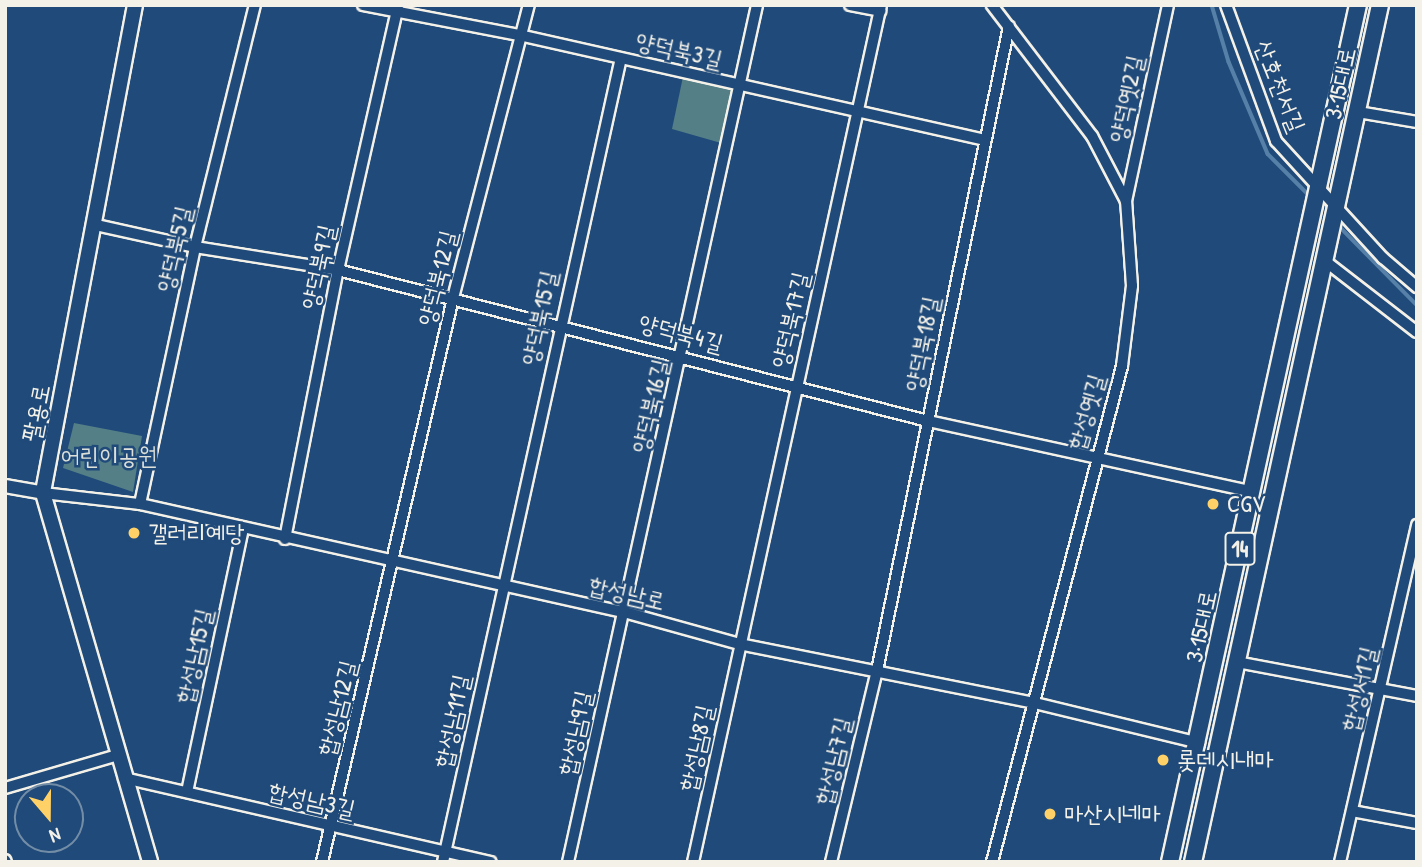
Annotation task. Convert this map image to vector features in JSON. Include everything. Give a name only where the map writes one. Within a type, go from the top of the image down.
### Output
[{"type":"main road","name":"팔용로","points":[[135,5],[96,225],[43,492],[150,862]]},
{"type":"main road","name":"3·15대로","points":[[1170,862],[1199,743],[1358,5]]},
{"type":"main road","name":"3·15대로","points":[[1335,208],[1380,5]]},
{"type":"main road","name":"14","points":[[1326,254],[1335,208]]},
{"type":"main road","name":"3·15대로","points":[[1193,862],[1326,254]]},
{"type":"street","name":"양덕북5길","points":[[140,504],[195,247],[255,5]]},
{"type":"street","name":"양덕북3길","points":[[363,5],[398,9],[519,35],[985,140]]},
{"type":"street","name":"양덕북12길","points":[[393,564],[453,298],[519,35],[529,5]]},
{"type":"street","name":"양덕북16길","points":[[624,612],[683,355],[757,5]]},
{"type":"street","points":[[850,5],[880,8]]},
{"type":"street","name":"합성옛길","points":[[992,5],[1092,135],[1126,201],[1132,286],[1122,366],[1094,459],[1035,703],[992,862]]},
{"type":"street","name":"양덕옛2길","points":[[1126,201],[1168,5]]},
{"type":"street","name":"산호천서길","points":[[1226,5],[1276,141],[1335,208],[1417,287]]},
{"type":"street","name":"양덕북17길","points":[[739,644],[860,113],[880,8]]},
{"type":"street","name":"양덕북9길","points":[[285,539],[338,270],[398,9]]},
{"type":"street","name":"양덕북18길","points":[[877,671],[1009,26]]},
{"type":"street","name":"양덕북15길","points":[[503,589],[559,324],[621,58]]},
{"type":"street","points":[[1358,112],[1417,122]]},
{"type":"street","name":"양덕북4길","points":[[96,225],[195,247],[338,270],[683,355],[928,421],[1253,492]]},
{"type":"street","points":[[1326,254],[1417,331]]},
{"type":"street","points":[[5,486],[43,492]]},
{"type":"street","name":"합성남로","points":[[43,492],[140,504],[503,589],[624,612],[739,644],[1035,703],[1199,743]]},
{"type":"street","name":"합성서1길","points":[[1340,862],[1412,566],[1417,525]]},
{"type":"street","name":"합성남15길","points":[[187,792],[243,529]]},
{"type":"street","name":"합성남12길","points":[[322,862],[393,564]]},
{"type":"street","name":"합성남11길","points":[[444,857],[503,589]]},
{"type":"street","name":"합성남9길","points":[[568,862],[624,612]]},
{"type":"street","name":"합성남8길","points":[[693,862],[739,644]]},
{"type":"street","points":[[1237,662],[1417,696]]},
{"type":"street","name":"합성남7길","points":[[831,862],[877,671]]},
{"type":"street","points":[[5,788],[118,755]]},
{"type":"street","name":"합성남3길","points":[[124,778],[330,825],[444,857],[490,862]]},
{"type":"street","points":[[1352,811],[1417,823]]},
{"type":"green space","points":[[684,72],[741,85],[728,145],[672,129]]},
{"type":"green space","name":"어린이공원","points":[[74,423],[142,436],[133,492],[63,468]]},
{"type":"waterway","points":[[1212,5],[1229,62],[1268,154],[1310,196]]},
{"type":"waterway","points":[[1337,224],[1417,305]]},
{"type":"place","name":"CGV","points":[[1213,504]]},
{"type":"place","name":"갤러리예당","points":[[134,533]]},
{"type":"place","name":"롯데시내마","points":[[1163,760]]},
{"type":"place","name":"마산시네마","points":[[1050,814]]}]
